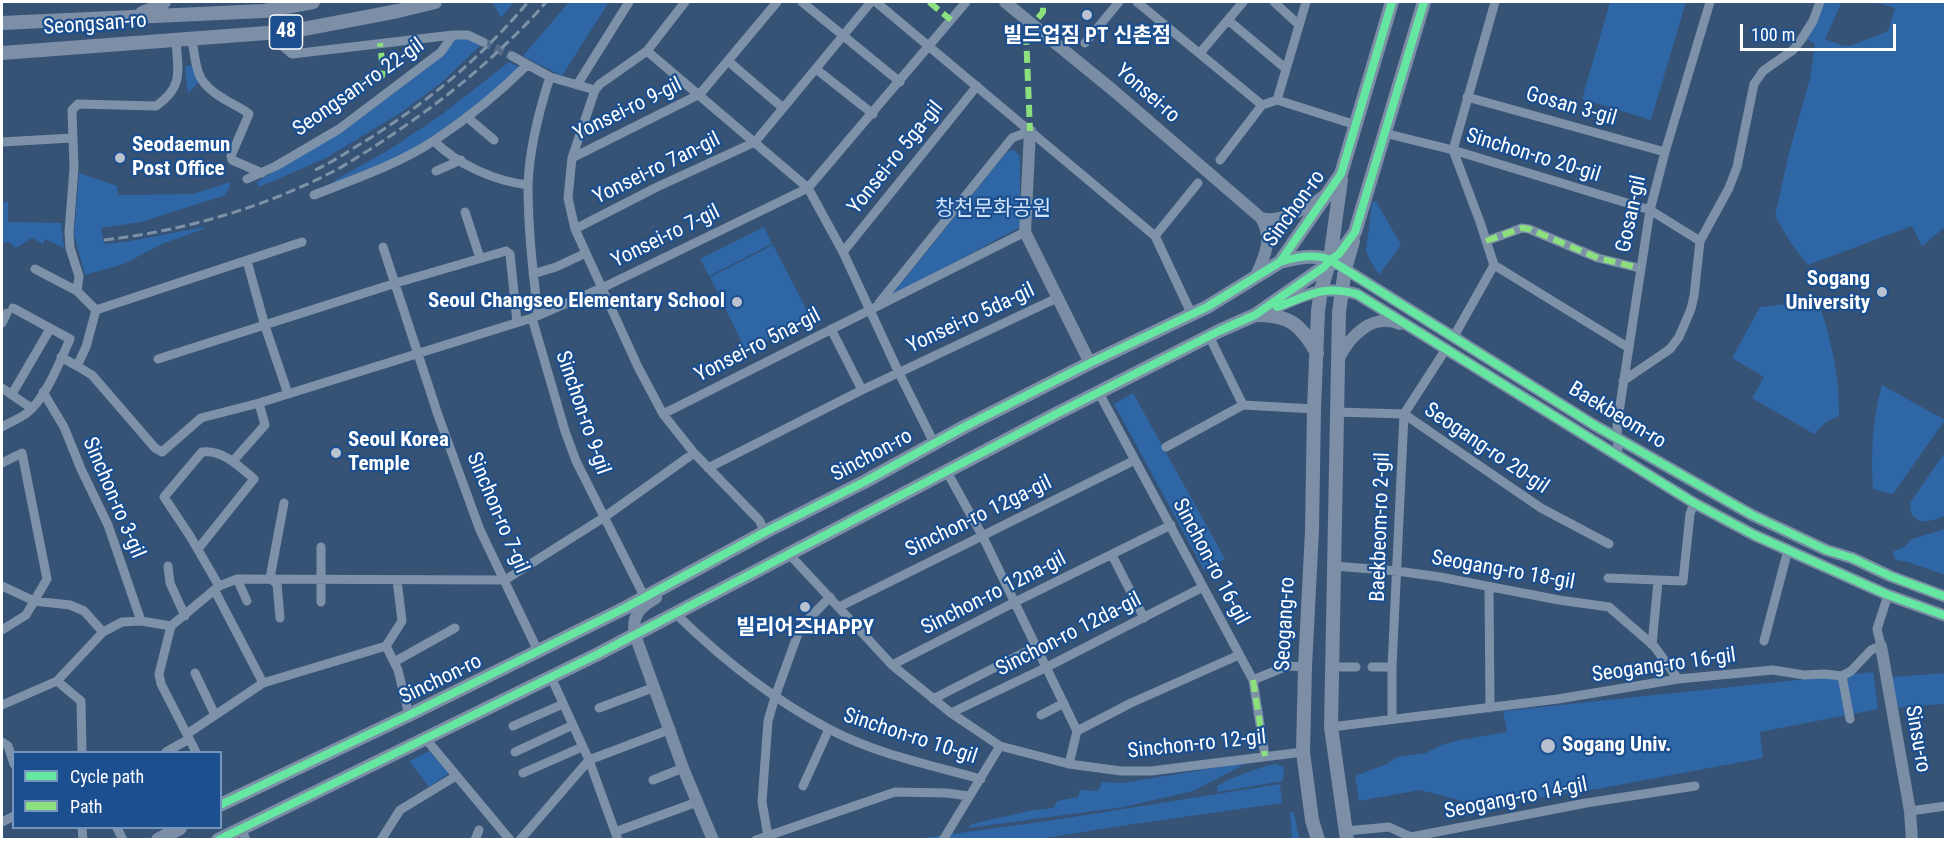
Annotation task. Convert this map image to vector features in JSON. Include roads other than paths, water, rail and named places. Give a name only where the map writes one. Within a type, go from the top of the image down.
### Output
[{"type":"main road","points":[[127,16],[149,11],[164,2]]},
{"type":"main road","points":[[177,2],[184,7],[231,12]]},
{"type":"main road","name":"Seongsan-ro","points":[[2,23],[264,11],[313,2]]},
{"type":"main road","name":"Seongsan-ro","points":[[2,53],[293,31],[435,2]]},
{"type":"main road","name":"Yonsei-ro","points":[[1005,2],[1106,84],[1261,218]]},
{"type":"main road","name":"Sinchon-ro","points":[[222,803],[409,715],[645,598],[934,443],[1090,363],[1192,315],[1280,262],[1341,174],[1392,2]]},
{"type":"main road","points":[[1347,835],[1331,727],[1336,362],[1341,290],[1355,232],[1424,2]]},
{"type":"main road","points":[[1030,131],[1025,232],[1090,363]]},
{"type":"main road","name":"Seogang-ro","points":[[1318,840],[1312,820],[1303,752],[1306,622],[1312,531],[1318,311],[1321,290],[1330,260],[1341,174]]},
{"type":"main road","points":[[1261,218],[1267,220],[1280,218],[1313,203],[1334,187]]},
{"type":"main road","points":[[1255,278],[1264,257],[1268,239],[1265,224],[1261,218]]},
{"type":"main road","points":[[218,840],[244,834],[424,738],[676,615],[1209,336],[1255,315],[1339,254],[1355,232]]},
{"type":"main road","name":"Baekbeom-ro","points":[[1280,262],[1308,257],[1324,257],[1330,260],[1449,343],[1694,503],[1754,535],[1888,595],[1946,616]]},
{"type":"main road","name":"Baekbeom-ro","points":[[1255,315],[1321,290],[1341,290],[1357,294],[1422,334],[1449,343],[1752,515],[1826,550],[1852,558],[1890,576],[1946,597]]},
{"type":"main road","points":[[1255,315],[1274,314],[1290,321],[1307,337],[1317,354]]},
{"type":"main road","points":[[1336,362],[1350,340],[1359,331],[1382,320],[1392,321],[1422,334]]},
{"type":"main road","points":[[1312,531],[1316,542],[1323,546],[1331,540],[1334,530]]},
{"type":"main road","points":[[680,579],[674,588],[640,609],[634,621],[635,635],[683,768],[713,840]]},
{"type":"main road","points":[[1306,622],[1313,610],[1319,606],[1327,611],[1332,624]]},
{"type":"main road","name":"Sinsu-ro","points":[[1881,646],[1910,811],[1912,840]]},
{"type":"main road","points":[[158,840],[178,829]]},
{"type":"street","points":[[577,85],[629,2]]},
{"type":"street","points":[[685,2],[647,51],[600,84],[595,90],[572,158],[568,198],[575,229],[638,367],[663,414],[694,453],[759,520],[765,532]]},
{"type":"street","name":"Yonsei-ro 9-gil","points":[[572,158],[700,94],[777,2]]},
{"type":"street","points":[[802,2],[900,82]]},
{"type":"street","name":"Yonsei-ro 7an-gil","points":[[575,229],[657,187],[755,142],[871,2]]},
{"type":"street","points":[[876,2],[1155,236],[1192,315]]},
{"type":"street","name":"Yonsei-ro 7-gil","points":[[535,316],[602,288],[808,188],[966,2]]},
{"type":"street","points":[[1085,43],[1119,2]]},
{"type":"street","points":[[1137,2],[1262,105]]},
{"type":"street","points":[[1200,53],[1243,2]]},
{"type":"street","points":[[1274,2],[1298,24]]},
{"type":"street","points":[[1277,100],[1306,2]]},
{"type":"street","points":[[1484,2],[1495,3],[1453,150],[1494,265],[1629,348]]},
{"type":"street","name":"Gosan-gil","points":[[1618,454],[1617,425],[1639,268],[1650,210],[1710,2]]},
{"type":"street","points":[[1623,381],[1670,348],[1679,337],[1695,296],[1700,241],[1729,188],[1737,167],[1754,84],[1763,71],[1793,50],[1813,21],[1820,2]]},
{"type":"street","points":[[1228,20],[1285,68]]},
{"type":"street","name":"Seongsan-ro 22-gil","points":[[267,33],[292,54],[453,35],[468,35],[483,42]]},
{"type":"street","name":"Seongsan-ro 22-gil","points":[[247,179],[262,173],[339,129],[441,52],[453,35]]},
{"type":"street","points":[[192,40],[201,81],[218,96],[249,114],[231,156],[232,160],[262,173]]},
{"type":"street","points":[[77,291],[79,276],[70,248],[69,219],[74,168],[72,110],[75,105],[156,106],[165,100],[178,83],[176,41]]},
{"type":"street","name":"Yonsei-ro 9-gil","points":[[647,51],[700,94]]},
{"type":"street","points":[[512,56],[550,77],[595,90]]},
{"type":"street","points":[[728,61],[783,108]]},
{"type":"street","points":[[314,195],[378,169],[434,141],[504,87],[527,64]]},
{"type":"street","points":[[816,69],[873,114]]},
{"type":"street","name":"Sinchon-ro 9-gil","points":[[550,77],[533,144],[528,185],[535,316],[565,431],[586,484],[645,598]]},
{"type":"street","name":"Yonsei-ro 5ga-gil","points":[[843,252],[977,86]]},
{"type":"street","name":"Yonsei-ro 7an-gil","points":[[700,94],[755,142]]},
{"type":"street","name":"Gosan 3-gil","points":[[1467,96],[1665,152]]},
{"type":"street","points":[[1220,160],[1262,105],[1277,100],[1356,125]]},
{"type":"street","points":[[467,117],[494,140]]},
{"type":"street","name":"Yonsei-ro 5na-gil","points":[[873,309],[1012,138],[1030,131]]},
{"type":"street","name":"Sinchon-ro 20-gil","points":[[1384,133],[1453,150],[1650,210],[1700,241]]},
{"type":"street","points":[[2,142],[72,138]]},
{"type":"street","points":[[434,141],[461,160],[499,179],[528,185]]},
{"type":"street","points":[[755,142],[808,188],[873,309]]},
{"type":"street","points":[[436,171],[461,160]]},
{"type":"street","points":[[1155,236],[1198,183]]},
{"type":"street","points":[[465,213],[480,258]]},
{"type":"street","points":[[1486,241],[1522,228],[1530,229],[1598,258],[1639,268]]},
{"type":"street","name":"Yonsei-ro 5na-gil","points":[[663,414],[1025,232]]},
{"type":"street","points":[[96,310],[302,242]]},
{"type":"street","name":"Sinchon-ro 7-gil","points":[[383,247],[438,415],[480,530],[538,651]]},
{"type":"street","points":[[159,359],[396,283],[506,251],[509,252],[517,322]]},
{"type":"street","points":[[533,274],[556,267],[586,253]]},
{"type":"street","points":[[247,261],[265,326],[288,394]]},
{"type":"street","points":[[1404,414],[1449,343],[1494,265]]},
{"type":"street","points":[[34,269],[77,291],[96,310]]},
{"type":"street","name":"Yonsei-ro 5da-gil","points":[[708,468],[862,390],[1058,298]]},
{"type":"street","name":"Yonsei-ro 5da-gil","points":[[873,309],[899,373]]},
{"type":"street","points":[[77,366],[86,346],[96,310]]},
{"type":"street","points":[[2,323],[10,311],[70,339],[43,392],[31,408],[2,427]]},
{"type":"street","points":[[61,357],[93,375],[159,451],[165,451],[201,418],[259,403],[535,316]]},
{"type":"street","points":[[12,394],[50,329]]},
{"type":"street","points":[[831,329],[862,390]]},
{"type":"street","points":[[1209,336],[1243,405]]},
{"type":"street","name":"Sinchon-ro","points":[[899,373],[934,443]]},
{"type":"street","points":[[2,388],[31,408]]},
{"type":"street","name":"Sinchon-ro 3-gil","points":[[43,392],[64,427],[108,525],[141,621]]},
{"type":"street","name":"Sinchon-ro 16-gil","points":[[1099,393],[1253,680],[1265,756]]},
{"type":"street","points":[[233,461],[264,425],[259,403]]},
{"type":"street","points":[[1166,447],[1243,405],[1314,409]]},
{"type":"street","name":"Seogang-ro 20-gil","points":[[1336,412],[1404,414],[1541,508],[1609,544]]},
{"type":"street","name":"Baekbeom-ro 2-gil","points":[[1392,718],[1392,667],[1404,414]]},
{"type":"street","points":[[198,549],[254,479],[233,461],[212,451],[202,452],[164,496],[198,549],[263,683]]},
{"type":"street","points":[[2,463],[22,453],[47,579],[26,615],[2,630]]},
{"type":"street","points":[[195,751],[161,684],[159,674],[171,626],[217,589],[237,579],[505,580],[603,518],[694,453]]},
{"type":"street","name":"Sinchon-ro 12ga-gil","points":[[839,607],[1135,460]]},
{"type":"street","points":[[947,472],[982,535],[1077,731],[1069,764]]},
{"type":"street","points":[[270,578],[284,503]]},
{"type":"street","points":[[1608,579],[1683,581],[1690,513],[1694,503]]},
{"type":"street","name":"Sinchon-ro 12na-gil","points":[[892,665],[1171,525]]},
{"type":"street","points":[[321,547],[321,603]]},
{"type":"street","points":[[1764,641],[1788,550]]},
{"type":"street","name":"Sinchon-ro 12-gil","points":[[790,555],[892,665],[951,713],[1000,746],[1069,764],[1112,770],[1151,771],[1303,752]]},
{"type":"street","points":[[1112,555],[1144,618]]},
{"type":"street","points":[[168,566],[170,583],[185,616]]},
{"type":"street","name":"Seogang-ro 18-gil","points":[[1334,566],[1397,571],[1609,607],[1652,645],[1665,659],[1678,679]]},
{"type":"street","points":[[270,578],[277,584],[280,618]]},
{"type":"street","points":[[237,579],[247,601]]},
{"type":"street","points":[[169,751],[215,715],[263,683],[386,646],[402,621],[397,580]]},
{"type":"street","points":[[1652,645],[1658,581]]},
{"type":"street","points":[[2,586],[34,601],[69,605],[84,611],[103,632]]},
{"type":"street","name":"Sinchon-ro 12da-gil","points":[[951,713],[1203,587]]},
{"type":"street","points":[[1489,587],[1490,708]]},
{"type":"street","points":[[1850,719],[1842,676],[1851,671],[1871,650],[1881,646],[1877,629],[1888,595]]},
{"type":"street","points":[[768,836],[762,802],[768,721],[800,628],[830,597]]},
{"type":"street","name":"Sinchon-ro 10-gil","points":[[676,615],[707,645],[775,697],[829,729],[887,753],[981,779]]},
{"type":"street","points":[[2,705],[57,681],[103,632],[122,622],[141,621],[171,626]]},
{"type":"street","name":"Sinchon-ro","points":[[394,662],[455,628]]},
{"type":"street","name":"Sinchon-ro","points":[[386,646],[398,670],[409,715]]},
{"type":"street","points":[[933,699],[1037,646]]},
{"type":"street","points":[[1077,731],[1131,703],[1239,655]]},
{"type":"street","points":[[1253,680],[1287,666],[1305,666]]},
{"type":"street","points":[[1341,667],[1356,667]]},
{"type":"street","points":[[1372,667],[1392,667]]},
{"type":"street","name":"Seogang-ro 16-gil","points":[[1331,727],[1607,692],[1678,679],[1773,670],[1804,675],[1842,676]]},
{"type":"street","points":[[195,673],[215,715]]},
{"type":"street","points":[[551,677],[589,759],[617,836],[697,802]]},
{"type":"street","points":[[57,681],[81,701],[82,751]]},
{"type":"street","points":[[599,708],[655,687]]},
{"type":"street","points":[[1041,715],[1064,703]]},
{"type":"street","points":[[513,726],[563,704]]},
{"type":"street","points":[[515,752],[573,725]]},
{"type":"street","points":[[520,840],[589,759],[670,729]]},
{"type":"street","name":"Sinchon-ro 10-gil","points":[[803,786],[829,729]]},
{"type":"street","points":[[424,738],[510,840]]},
{"type":"street","points":[[2,742],[8,747],[12,758]]},
{"type":"street","points":[[943,840],[1000,746]]},
{"type":"street","points":[[523,773],[582,747]]},
{"type":"street","points":[[653,780],[683,768]]},
{"type":"street","points":[[381,840],[400,810],[456,776]]},
{"type":"street","name":"Seogang-ro 14-gil","points":[[1347,835],[1389,826],[1411,838],[1586,804],[1695,786]]},
{"type":"street","points":[[756,840],[895,792],[969,796]]},
{"type":"street","points":[[1910,811],[1946,806]]},
{"type":"street","points":[[475,840],[479,830]]},
{"type":"tunnel","points":[[483,42],[512,56]]},
{"type":"railway","points":[[315,170],[367,140],[433,94],[473,60],[528,2]]},
{"type":"railway","points":[[104,240],[163,231],[222,216],[279,196],[338,169],[399,130],[455,89],[507,43],[546,2]]},
{"type":"place","name":"빌드업짐 PT 신촌점","points":[[1087,15]]},
{"type":"place","name":"Seodaemun Post Office","points":[[120,158]]},
{"type":"place","name":"Sogang University","points":[[1882,292]]},
{"type":"place","name":"Seoul Changseo Elementary School","points":[[737,302]]},
{"type":"place","name":"Seoul Korea Temple","points":[[336,453]]},
{"type":"place","name":"빌리어즈HAPPY","points":[[805,607]]},
{"type":"place","name":"Sogang Univ.","points":[[1548,746]]},
{"type":"park label","name":"창천문화공원","points":[[993,210]]}]
